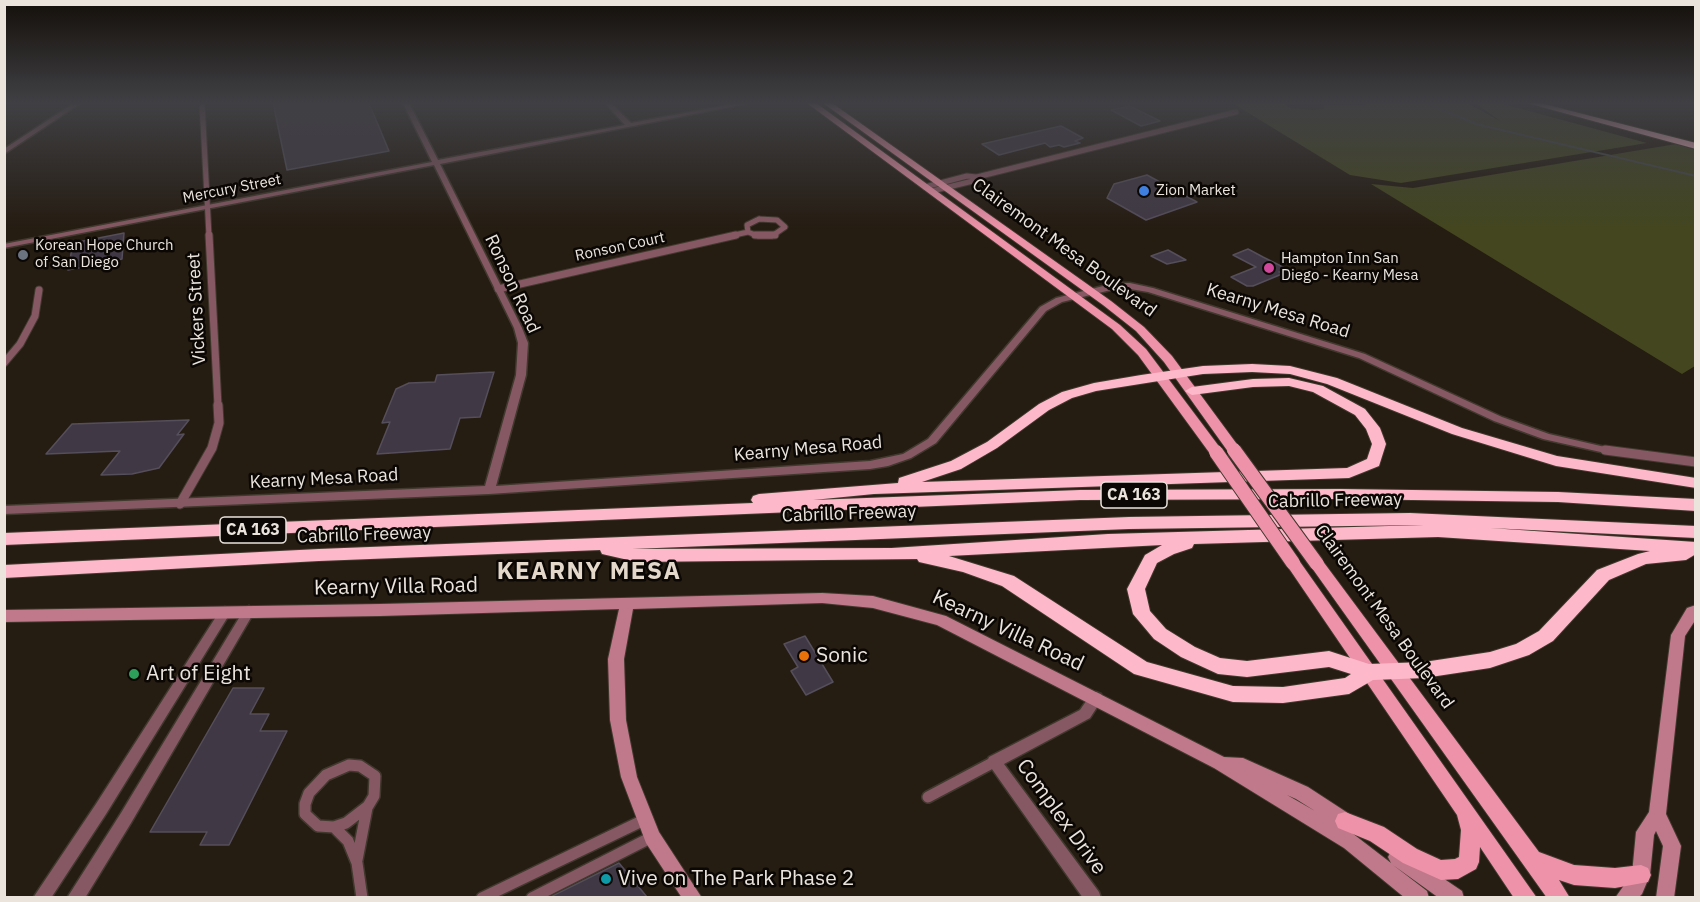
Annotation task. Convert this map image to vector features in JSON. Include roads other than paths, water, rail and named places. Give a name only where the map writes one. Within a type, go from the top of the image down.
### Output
[{"type":"highway","points":[[874,489],[912,481],[956,465],[992,445],[1044,407],[1067,395],[1094,387],[1161,376],[1252,368],[1290,370],[1332,381],[1457,431],[1556,461],[1695,483]]},
{"type":"highway","points":[[573,517],[874,489],[1349,473],[1374,462],[1379,444],[1373,428],[1360,412],[1318,389],[1289,382],[1253,383],[1192,391]]},
{"type":"highway","name":"Cabrillo Freeway","points":[[4,539],[1080,495],[1340,494],[1558,497],[1695,505]]},
{"type":"highway","name":"Cabrillo Freeway","points":[[4,572],[320,555],[1129,523],[1410,519],[1695,532]]},
{"type":"highway","points":[[591,545],[637,556],[892,554],[1108,540],[1438,531],[1695,548]]},
{"type":"highway","points":[[1206,538],[1168,549],[1151,559],[1136,589],[1142,614],[1160,634],[1188,652],[1218,666],[1247,669],[1329,659],[1369,672],[1396,672],[1490,660],[1522,650],[1546,636],[1603,575],[1644,558],[1695,554]]},
{"type":"highway","points":[[892,554],[965,566],[1008,581],[1142,668],[1233,694],[1283,695],[1349,686],[1369,672]]},
{"type":"main road","name":"Clairemont Mesa Boulevard","points":[[873,145],[1090,291],[1140,329],[1192,391],[1560,897]]},
{"type":"main road","name":"Clairemont Mesa Boulevard","points":[[881,145],[1075,295],[1134,344],[1161,376],[1216,452],[1527,897]]},
{"type":"main road","name":"Kearny Villa Road","points":[[4,616],[822,598],[873,602],[941,620],[1220,763],[1350,842],[1420,897]]},
{"type":"main road","points":[[627,604],[616,658],[618,720],[629,777],[652,837],[693,897]]},
{"type":"main road","points":[[1665,897],[1672,846],[1658,815],[1678,635],[1695,610]]},
{"type":"main road","name":"Kearny Villa Road","points":[[1220,763],[1243,766],[1302,793],[1455,897]]},
{"type":"main road","points":[[1346,821],[1377,834],[1410,856],[1441,870],[1458,869],[1469,862],[1471,830],[1458,799]]},
{"type":"main road","points":[[1624,897],[1635,887],[1641,875],[1645,832],[1658,815]]},
{"type":"main road","points":[[1532,859],[1574,875],[1615,878],[1641,875]]},
{"type":"street","name":"Vickers Street","points":[[180,504],[212,448],[219,423],[204,145]]},
{"type":"street","name":"Ronson Road","points":[[426,145],[518,328],[524,352],[521,375],[489,490]]},
{"type":"street","name":"Mercury Street","points":[[4,246],[533,145]]},
{"type":"street","points":[[935,187],[973,181],[977,177],[1104,145]]},
{"type":"street","name":"Ronson Court","points":[[498,289],[748,232],[758,236],[772,236],[782,231],[784,227],[780,221],[764,218],[749,223],[746,227],[748,232]]},
{"type":"street","name":"Kearny Mesa Road","points":[[4,510],[489,490],[870,465],[907,456],[932,441],[1043,309],[1075,295],[1115,286],[1150,290],[1362,356],[1498,419],[1547,437],[1605,450],[1695,462]]},
{"type":"street","points":[[4,363],[20,344],[35,316],[39,290]]},
{"type":"street","points":[[75,897],[126,818],[249,611]]},
{"type":"street","points":[[41,897],[101,809],[225,612]]},
{"type":"street","points":[[928,797],[1085,714],[1096,698]]},
{"type":"street","name":"Complex Drive","points":[[994,762],[1093,897]]},
{"type":"street","points":[[357,863],[360,832],[368,806],[374,796],[375,776],[360,766],[350,765],[326,775],[309,793],[305,804],[305,814],[310,821],[318,826],[334,827],[358,816],[368,806]]},
{"type":"street","points":[[482,897],[644,820]]},
{"type":"street","points":[[334,827],[348,841],[357,863],[362,897]]},
{"type":"street","points":[[532,897],[652,837]]},
{"type":"waterway","points":[[1565,145],[1696,176]]},
{"type":"place","name":"Zion Market","points":[[1144,191]]},
{"type":"place","name":"Korean Hope Church of San Diego","points":[[23,255]]},
{"type":"place","name":"Hampton Inn San Diego - Kearny Mesa","points":[[1269,268]]},
{"type":"place","name":"Sonic","points":[[804,656]]},
{"type":"place","name":"Art of Eight","points":[[134,674]]},
{"type":"place","name":"Vive on The Park Phase 2","points":[[606,879]]},
{"type":"district","name":"KEARNY MESA","points":[[589,572]]}]
